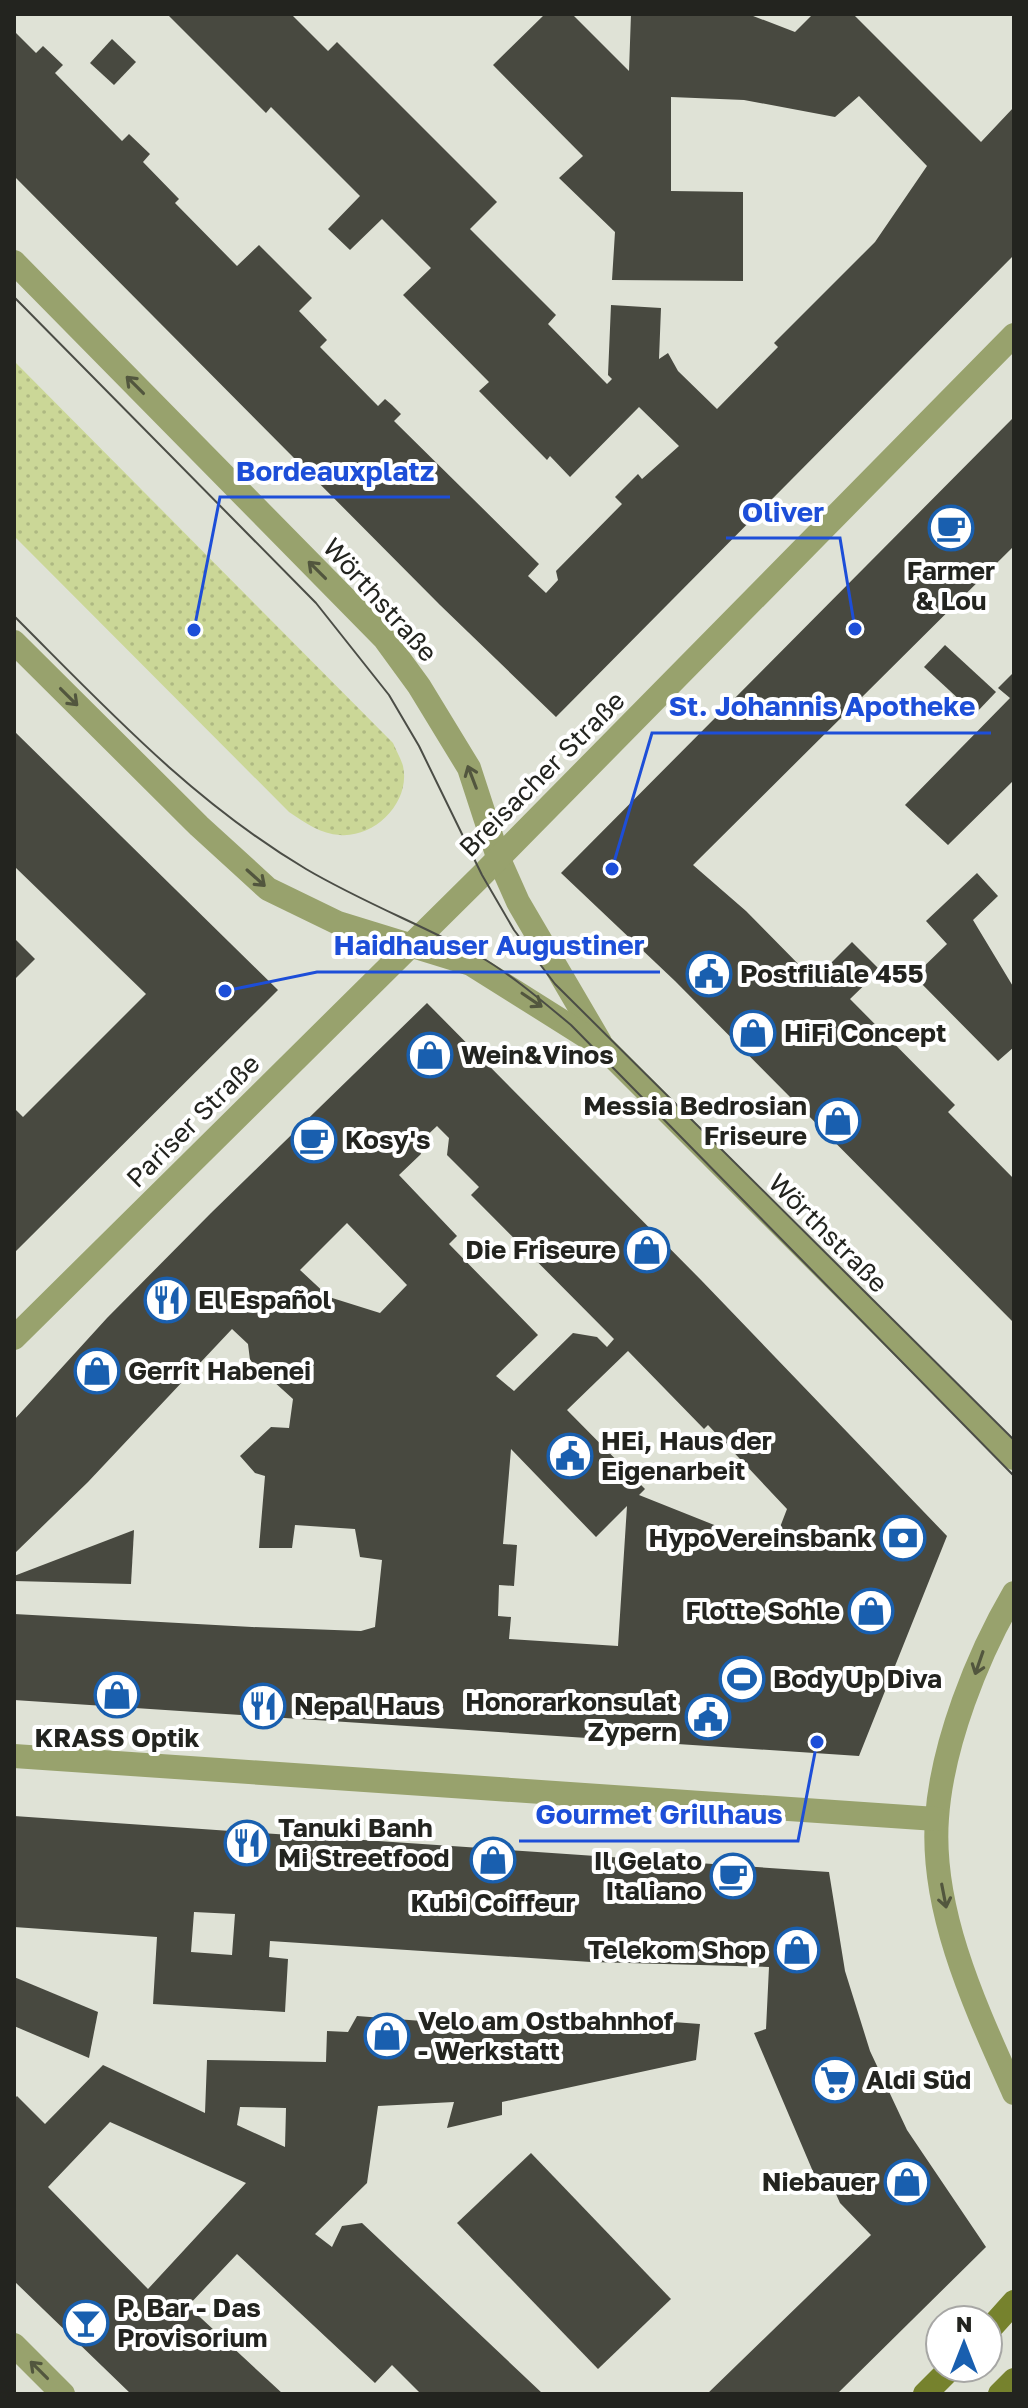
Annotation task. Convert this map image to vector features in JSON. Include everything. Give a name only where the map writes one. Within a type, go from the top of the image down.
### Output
[{"type":"main road","points":[[1000,2394],[1014,2380]]},
{"type":"street","name":"Wörthstraße","points":[[14,262],[384,638],[419,686],[469,768],[498,857],[518,902],[603,1047]]},
{"type":"street","name":"Breisacher Straße","points":[[412,943],[1014,335]]},
{"type":"street","name":"Wörthstraße","points":[[14,642],[199,826],[268,889],[338,923],[412,943],[488,973],[603,1047],[1014,1458]]},
{"type":"street","name":"Pariser Straße","points":[[14,1338],[412,943]]},
{"type":"street","points":[[1014,1593],[989,1636],[965,1704],[946,1766],[936,1819],[940,1877],[951,1930],[981,2019],[1014,2093]]},
{"type":"street","points":[[14,1756],[936,1819]]},
{"type":"street","points":[[14,2345],[63,2394]]},
{"type":"green space","points":[[14,361],[393,743],[403,766],[404,779],[396,804],[377,824],[366,831],[340,835],[326,833],[289,812],[14,536]]},
{"type":"building","points":[[167,14],[291,14],[328,51],[337,42],[497,202],[470,229],[556,315],[548,324],[607,384],[612,379],[608,375],[611,305],[661,308],[659,359],[668,353],[678,371],[717,409],[778,347],[774,343],[875,242],[927,166],[859,96],[835,117],[744,100],[671,97],[671,191],[743,192],[743,281],[612,280],[615,232],[559,178],[583,156],[493,65],[545,14],[572,14],[629,71],[631,14],[748,14],[795,32],[813,14],[853,14],[981,142],[1014,107],[1014,255],[556,717],[440,605],[14,176],[14,31],[36,53],[43,46],[63,65],[55,73],[122,141],[129,134],[150,154],[143,162],[179,199],[175,203],[237,266],[259,245],[312,298],[299,311],[327,340],[320,347],[378,406],[385,399],[392,405],[401,414],[394,421],[539,564],[528,576],[546,593],[558,580],[556,571],[622,504],[615,497],[638,474],[642,479],[679,446],[639,407],[570,477],[550,456],[547,460],[479,391],[489,382],[403,295],[431,268],[382,219],[350,250],[328,229],[360,196],[271,107],[266,113]]},
{"type":"building","points":[[112,39],[136,62],[114,85],[90,63]]},
{"type":"building","points":[[1014,417],[1014,546],[693,865],[746,911],[814,980],[852,942],[880,970],[850,999],[955,1105],[948,1112],[1014,1179],[1014,1323],[675,981],[561,873]]},
{"type":"building","points":[[945,645],[996,692],[975,714],[924,667]]},
{"type":"building","points":[[1014,672],[1014,780],[948,845],[905,805],[1010,698],[998,688]]},
{"type":"building","points":[[14,731],[278,990],[14,1253],[14,1108],[23,1117],[146,994],[14,866]]},
{"type":"building","points":[[977,873],[998,896],[973,920],[1014,988],[1014,1047],[998,1061],[914,976],[947,944],[926,921]]},
{"type":"building","points":[[14,938],[35,959],[14,980]]},
{"type":"building","points":[[427,1003],[701,1280],[947,1536],[859,1756],[14,1700],[14,1614],[361,1631],[375,1627],[382,1560],[360,1557],[355,1529],[295,1525],[292,1548],[259,1548],[265,1476],[255,1473],[240,1456],[271,1427],[289,1428],[293,1399],[250,1360],[248,1344],[232,1329],[88,1482],[14,1554],[14,1420],[107,1318]],"holes":[[[437,1126],[449,1138],[447,1155],[479,1187],[471,1195],[614,1339],[607,1347],[597,1337],[573,1333],[514,1391],[496,1376],[538,1335],[449,1244],[457,1236],[399,1175],[421,1154],[419,1143]],[[347,1223],[407,1285],[380,1313],[329,1297],[300,1270]],[[628,1351],[704,1429],[708,1425],[787,1509],[772,1548],[639,1495],[645,1489],[567,1410]],[[511,1449],[596,1537],[627,1506],[618,1646],[509,1639],[511,1617],[498,1616],[499,1585],[514,1586],[517,1545],[503,1544]]]},
{"type":"building","points":[[134,1530],[131,1584],[14,1581],[14,1576]]},
{"type":"building","points":[[14,1816],[829,1872],[845,1971],[870,2051],[907,2130],[986,2247],[928,2304],[924,2304],[924,2308],[837,2394],[707,2394],[871,2235],[840,2203],[828,2176],[817,2181],[754,2033],[766,2029],[769,1967],[591,1962],[270,1941],[269,1957],[288,1959],[285,2012],[153,2004],[157,1937],[14,1927]],"holes":[[[194,1912],[235,1914],[232,1955],[191,1952]]]},
{"type":"building","points":[[14,1977],[98,2012],[89,2058],[14,2026]]},
{"type":"building","points":[[579,2015],[700,2024],[696,2060],[502,2102],[502,2115],[447,2128],[454,2102],[378,2106],[367,2183],[315,2234],[332,2247],[342,2226],[362,2223],[543,2394],[421,2394],[392,2365],[375,2383],[237,2254],[188,2306],[283,2394],[131,2394],[14,2281],[14,2099],[17,2096],[45,2124],[103,2065],[205,2113],[207,2060],[326,2062],[327,2031],[348,2032],[357,2016],[578,2033]],"holes":[[[240,2107],[286,2108],[285,2147],[237,2125]],[[110,2122],[246,2183],[148,2289],[48,2187]]]},
{"type":"building","points":[[531,2153],[671,2299],[598,2369],[457,2223]]},
{"type":"tram line","points":[[14,297],[316,603],[389,695],[419,746],[482,875],[514,930],[555,984],[1014,1440]]},
{"type":"tram line","points":[[14,616],[152,752],[225,814],[327,881],[491,963],[571,1025],[1014,1476]]},
{"type":"place","name":"Farmer & Lou","points":[[951,528]]},
{"type":"place","name":"Oliver","points":[[855,629]]},
{"type":"place","name":"Bordeauxplatz","points":[[194,630]]},
{"type":"place","name":"St. Johannis Apotheke","points":[[612,869]]},
{"type":"place","name":"Postfiliale 455","points":[[709,974]]},
{"type":"place","name":"Haidhauser Augustiner","points":[[225,991]]},
{"type":"place","name":"HiFi Concept","points":[[753,1033]]},
{"type":"place","name":"Wein&Vinos","points":[[430,1055]]},
{"type":"place","name":"Messia Bedrosian Friseure","points":[[838,1121]]},
{"type":"place","name":"Kosy's","points":[[314,1140]]},
{"type":"place","name":"Die Friseure","points":[[647,1250]]},
{"type":"place","name":"El Español","points":[[167,1300]]},
{"type":"place","name":"Gerrit Habenei","points":[[97,1371]]},
{"type":"place","name":"HEi, Haus der Eigenarbeit","points":[[570,1456]]},
{"type":"place","name":"HypoVereinsbank","points":[[903,1538]]},
{"type":"place","name":"Flotte Sohle","points":[[871,1611]]},
{"type":"place","name":"Body Up Diva","points":[[742,1679]]},
{"type":"place","name":"KRASS Optik","points":[[117,1695]]},
{"type":"place","name":"Nepal Haus","points":[[263,1706]]},
{"type":"place","name":"Honorarkonsulat Zypern","points":[[708,1717]]},
{"type":"place","name":"Gourmet Grillhaus","points":[[817,1742]]},
{"type":"place","name":"Tanuki Banh Mi Streetfood","points":[[247,1843]]},
{"type":"place","name":"Kubi Coiffeur","points":[[493,1860]]},
{"type":"place","name":"Il Gelato Italiano","points":[[733,1876]]},
{"type":"place","name":"Telekom Shop","points":[[797,1950]]},
{"type":"place","name":"Velo am Ostbahnhof - Werkstatt","points":[[387,2036]]},
{"type":"place","name":"Aldi Süd","points":[[835,2080]]},
{"type":"place","name":"Niebauer","points":[[907,2182]]},
{"type":"place","name":"P. Bar - Das Provisorium","points":[[86,2323]]}]
